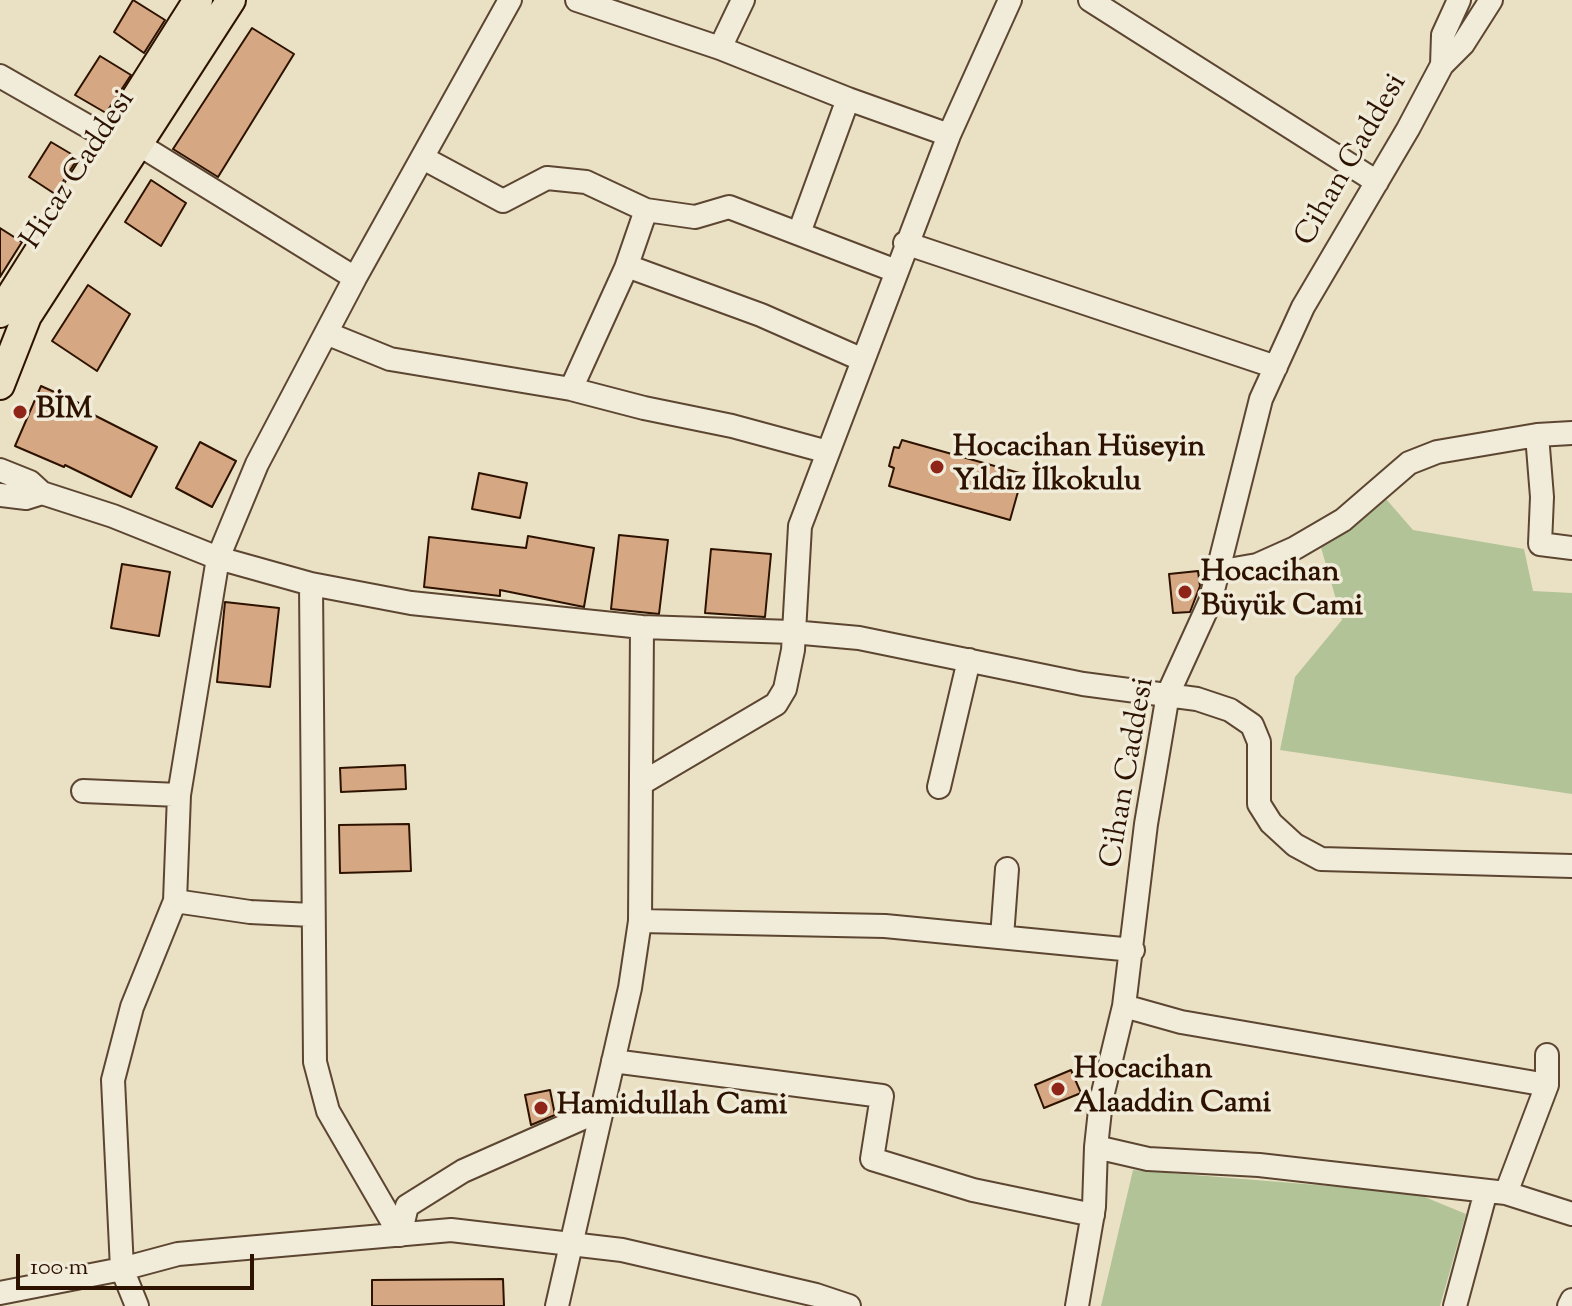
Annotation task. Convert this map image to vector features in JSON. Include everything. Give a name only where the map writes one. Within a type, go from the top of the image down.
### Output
[{"type":"main road","name":"Hicaz Caddesi","points":[[2,305],[198,0]]},
{"type":"main road","name":"Hicaz Caddesi","points":[[0,385],[27,316],[231,0]]},
{"type":"street","points":[[137,1306],[122,1269],[113,1080],[132,1007],[175,901],[179,795],[218,558],[257,464],[355,278],[510,0]]},
{"type":"street","points":[[577,0],[720,48],[949,135]]},
{"type":"street","points":[[720,48],[743,0]]},
{"type":"street","points":[[1090,0],[1377,182]]},
{"type":"street","name":"Cihan Caddesi","points":[[1077,1306],[1093,1215],[1101,1101],[1124,1006],[1146,824],[1168,694],[1210,602],[1261,399],[1303,307],[1442,65],[1463,44],[1491,0]]},
{"type":"street","points":[[642,783],[776,704],[785,689],[793,650],[800,526],[905,243],[1001,2]]},
{"type":"street","name":"Cihan Caddesi","points":[[1442,65],[1443,35],[1457,2]]},
{"type":"street","points":[[0,76],[110,139]]},
{"type":"street","points":[[799,233],[848,99]]},
{"type":"street","points":[[138,144],[355,278]]},
{"type":"street","points":[[423,158],[503,201],[547,178],[586,182],[646,210],[695,217],[729,207],[896,271]]},
{"type":"street","points":[[571,389],[627,266],[646,210]]},
{"type":"street","points":[[905,243],[1276,367]]},
{"type":"street","points":[[627,266],[761,315],[863,360]]},
{"type":"street","points":[[326,333],[390,359],[571,389],[828,452]]},
{"type":"street","points":[[1217,572],[1257,565],[1307,541],[1343,520],[1409,463],[1437,452],[1537,435],[1572,433]]},
{"type":"street","points":[[1537,435],[1542,497],[1540,544],[1572,548]]},
{"type":"street","points":[[0,470],[30,482],[42,493],[113,516],[218,558],[311,584],[411,603],[642,627],[792,632],[859,638],[1083,684],[1197,699],[1230,710],[1252,725],[1259,742],[1259,804],[1271,823],[1295,845],[1321,859],[1572,866]]},
{"type":"street","points":[[0,495],[26,498],[42,493]]},
{"type":"street","points":[[311,584],[315,1062],[328,1111],[400,1235]]},
{"type":"street","points":[[557,1306],[630,988],[640,921],[642,627]]},
{"type":"street","points":[[939,787],[969,660]]},
{"type":"street","points":[[83,791],[179,795]]},
{"type":"street","points":[[1002,937],[1007,869]]},
{"type":"street","points":[[175,901],[250,912],[312,915]]},
{"type":"street","points":[[640,921],[885,926],[1133,950]]},
{"type":"street","points":[[1124,1006],[1181,1022],[1547,1085]]},
{"type":"street","points":[[1455,1306],[1496,1192],[1547,1085],[1547,1055]]},
{"type":"street","points":[[613,1061],[882,1096],[872,1159],[973,1190],[1093,1215]]},
{"type":"street","points":[[400,1235],[407,1206],[463,1171],[601,1110]]},
{"type":"street","points":[[1096,1147],[1148,1159],[1259,1165],[1496,1192],[1572,1214]]},
{"type":"street","points":[[0,1293],[122,1269],[178,1254],[451,1230],[622,1250],[816,1295],[849,1306]]},
{"type":"street","points":[[1570,1306],[1572,1300]]},
{"type":"green space","points":[[1386,499],[1413,530],[1524,549],[1533,591],[1572,593],[1572,794],[1280,750],[1295,677],[1342,620],[1320,544]]},
{"type":"green space","points":[[1133,1170],[1415,1193],[1466,1214],[1440,1306],[1101,1306]]},
{"type":"building","points":[[133,0],[165,20],[144,53],[114,32]]},
{"type":"building","points":[[252,28],[294,54],[218,177],[173,149]]},
{"type":"building","points":[[100,56],[131,75],[106,113],[75,95]]},
{"type":"building","points":[[51,142],[78,158],[55,194],[29,177]]},
{"type":"building","points":[[151,180],[186,203],[161,246],[125,222]]},
{"type":"building","points":[[0,228],[22,242],[0,277]]},
{"type":"building","points":[[88,285],[130,314],[97,371],[52,341]]},
{"type":"building","points":[[41,386],[90,408],[88,412],[157,447],[131,497],[65,465],[15,446]]},
{"type":"building","points":[[902,440],[1023,474],[1010,520],[889,486],[894,468],[889,466],[894,447],[899,448]]},
{"type":"building","points":[[200,442],[236,461],[212,507],[176,488]]},
{"type":"building","points":[[479,473],[527,483],[520,518],[472,509]]},
{"type":"building","points":[[619,535],[668,540],[659,614],[611,609]]},
{"type":"building","points":[[528,536],[594,548],[584,607],[500,590],[500,596],[424,587],[429,537],[526,548]]},
{"type":"building","points":[[711,549],[771,554],[765,617],[705,613]]},
{"type":"building","points":[[122,564],[170,572],[159,636],[111,628]]},
{"type":"building","name":"Hocacihan Büyük Cami","points":[[1198,571],[1200,586],[1190,612],[1173,613],[1169,574]]},
{"type":"building","points":[[225,602],[279,608],[270,687],[217,682]]},
{"type":"building","points":[[405,765],[406,789],[341,792],[340,768]]},
{"type":"building","points":[[409,824],[411,871],[340,873],[339,825]]},
{"type":"building","name":"Hocacihan Alaaddin Cami","points":[[1071,1070],[1081,1093],[1044,1108],[1035,1085]]},
{"type":"building","name":"Hamidullah Cami","points":[[550,1090],[555,1115],[531,1125],[525,1095]]},
{"type":"building","points":[[503,1279],[504,1306],[372,1306],[372,1280]]},
{"type":"place","name":"BİM","points":[[20,412]]},
{"type":"place","name":"Hocacihan Hüseyin Yıldız İlkokulu","points":[[937,467]]},
{"type":"place","name":"Hocacihan Büyük Cami","points":[[1185,592]]},
{"type":"place","name":"Hocacihan Alaaddin Cami","points":[[1058,1089]]},
{"type":"place","name":"Hamidullah Cami","points":[[541,1108]]}]
